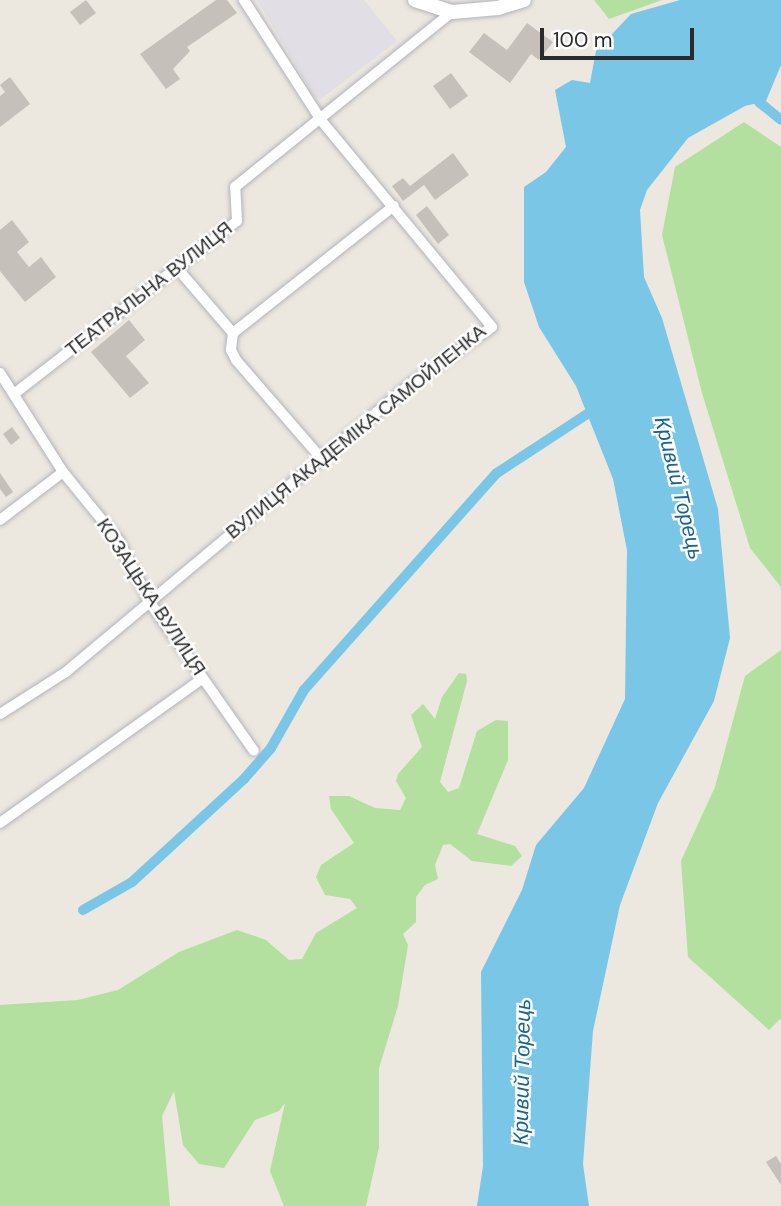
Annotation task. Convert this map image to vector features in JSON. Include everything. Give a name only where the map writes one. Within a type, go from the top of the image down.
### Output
[{"type":"street","name":"ВУЛИЦЯ АКАДЕМІКА САМОЙЛЕНКА","points":[[0,714],[66,672],[151,604],[171,580],[414,382],[492,327],[321,120],[244,0]]},
{"type":"street","points":[[415,0],[452,12],[498,8],[524,0]]},
{"type":"street","name":"ТЕАТРАЛЬНА ВУЛИЦЯ","points":[[14,394],[237,221],[235,187],[452,12]]},
{"type":"street","points":[[321,458],[236,360],[231,350],[233,332],[394,206]]},
{"type":"street","points":[[177,268],[233,332]]},
{"type":"street","name":"КОЗАЦЬКА ВУЛИЦЯ","points":[[0,373],[63,472],[119,541],[151,604],[254,751]]},
{"type":"street","points":[[0,520],[63,472]]},
{"type":"street","points":[[0,823],[203,678]]},
{"type":"shaded area","points":[[257,0],[364,0],[397,41],[321,99],[314,96]]},
{"type":"green space","points":[[594,0],[662,0],[609,19]]},
{"type":"green space","points":[[744,122],[781,147],[781,587],[750,548],[702,393],[662,235],[675,167]]},
{"type":"green space","points":[[781,650],[781,1018],[769,1030],[688,957],[681,861],[715,787],[745,676]]},
{"type":"green space","points":[[459,673],[466,674],[467,681],[440,782],[448,792],[459,788],[477,731],[496,720],[508,721],[508,760],[477,834],[515,846],[522,856],[511,866],[472,861],[450,844],[443,845],[435,865],[438,879],[425,885],[416,897],[416,922],[403,934],[408,945],[398,1006],[379,1068],[379,1147],[366,1206],[284,1206],[270,1171],[285,1103],[279,1111],[255,1120],[224,1168],[199,1164],[183,1145],[174,1091],[162,1116],[170,1206],[0,1206],[0,1005],[78,1000],[118,990],[179,952],[237,930],[266,940],[289,960],[302,959],[316,933],[357,908],[350,899],[325,895],[316,877],[321,865],[354,843],[331,809],[329,796],[349,796],[375,808],[400,810],[406,798],[396,781],[398,774],[422,747],[411,715],[423,704],[435,719],[442,697]]},
{"type":"water","name":"Кривий Торець","points":[[680,0],[781,0],[781,65],[766,101],[745,106],[688,138],[647,190],[640,210],[644,277],[662,318],[718,509],[730,638],[714,701],[658,803],[620,905],[593,1031],[583,1164],[589,1206],[477,1206],[483,1166],[481,972],[522,890],[536,845],[584,788],[625,699],[627,550],[613,479],[576,386],[539,327],[524,282],[524,187],[546,172],[566,147],[555,90],[572,80],[590,83],[596,51],[631,14]]},
{"type":"building","points":[[86,0],[96,13],[80,25],[70,12]]},
{"type":"building","points":[[216,0],[227,0],[237,13],[187,47],[190,51],[173,69],[180,79],[166,89],[140,54]]},
{"type":"building","points":[[527,23],[553,42],[539,60],[531,54],[510,83],[469,52],[484,33],[507,50]]},
{"type":"building","points":[[451,73],[468,96],[450,109],[433,86]]},
{"type":"building","points":[[10,77],[30,104],[0,127],[0,96],[5,92],[0,85]]},
{"type":"building","points":[[453,153],[469,175],[435,200],[424,185],[403,201],[392,186],[403,178],[410,186]]},
{"type":"building","points":[[427,206],[449,235],[438,244],[416,215]]},
{"type":"building","points":[[12,220],[29,242],[17,252],[29,267],[41,257],[56,277],[25,302],[0,271],[0,230]]},
{"type":"building","points":[[129,320],[145,340],[126,356],[149,383],[130,398],[91,352]]},
{"type":"building","points":[[12,427],[20,438],[11,445],[3,434]]},
{"type":"building","points":[[0,473],[13,492],[6,497],[0,489]]},
{"type":"building","points":[[776,1156],[781,1164],[781,1185],[766,1162]]},
{"type":"waterway","points":[[759,102],[781,120]]},
{"type":"waterway","points":[[83,910],[132,882],[244,779],[271,748],[304,690],[497,473],[587,414]]}]
